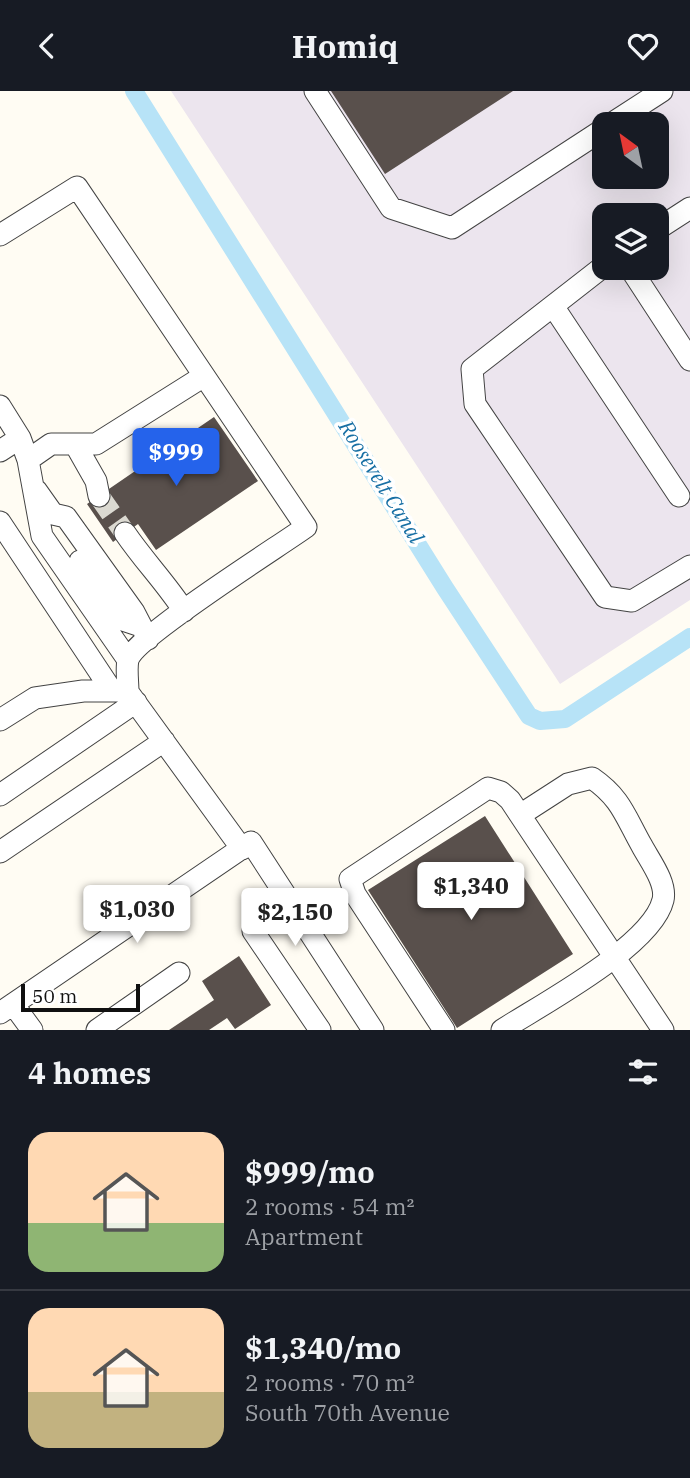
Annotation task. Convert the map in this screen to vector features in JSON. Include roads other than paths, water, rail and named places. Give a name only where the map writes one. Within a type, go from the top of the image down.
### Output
[{"type":"street","points":[[315,91],[391,208],[452,228],[592,137]]},
{"type":"street","points":[[630,112],[662,91]]},
{"type":"street","points":[[0,235],[77,187],[306,527],[184,611],[143,632],[128,660],[125,695],[0,795]]},
{"type":"street","points":[[669,222],[690,208]]},
{"type":"street","points":[[592,275],[472,369],[475,404],[605,597],[632,601],[690,566]]},
{"type":"street","points":[[638,280],[690,359]]},
{"type":"street","points":[[553,306],[679,496]]},
{"type":"street","points":[[28,460],[51,445],[96,444],[204,376]]},
{"type":"street","points":[[0,406],[20,438],[28,460],[42,536],[128,660]]},
{"type":"street","points":[[0,451],[20,438]]},
{"type":"street","points":[[75,444],[101,489]]},
{"type":"street","points":[[31,482],[53,514],[66,517],[134,612],[143,632]]},
{"type":"street","points":[[0,522],[125,695],[247,846],[373,1030]]},
{"type":"street","points":[[129,530],[153,573],[163,579],[184,611]]},
{"type":"street","points":[[0,720],[35,698],[125,695]]},
{"type":"street","points":[[0,852],[164,741]]},
{"type":"street","points":[[502,1030],[615,957],[655,920],[664,898],[659,878],[613,793],[592,778],[568,784],[520,815]]},
{"type":"street","points":[[444,1030],[355,894],[350,879],[488,788],[501,792],[520,815],[663,1030]]},
{"type":"street","points":[[32,1030],[7,1009],[247,846]]},
{"type":"street","points":[[254,931],[320,1030]]},
{"type":"street","points":[[97,1030],[179,973]]},
{"type":"waterway","name":"Roosevelt Canal","points":[[134,91],[445,588],[529,716],[540,721],[565,719],[690,637]]},
{"type":"tunnel","points":[[99,496],[125,533]]}]
